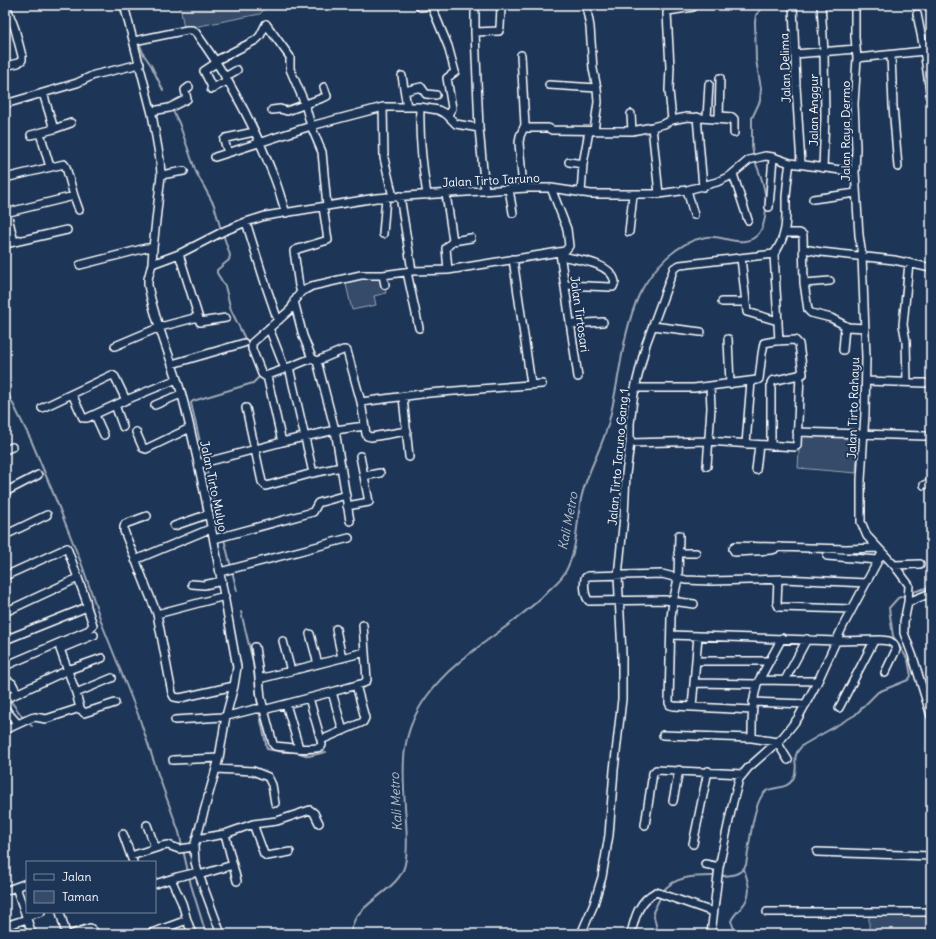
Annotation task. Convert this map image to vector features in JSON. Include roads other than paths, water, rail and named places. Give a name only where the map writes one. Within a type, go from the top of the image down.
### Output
[{"type":"street","points":[[5,66],[18,63],[22,60],[15,29],[6,5]]},
{"type":"street","name":"Jalan Tirto Mulyo","points":[[124,5],[152,111],[158,142],[161,175],[152,264],[148,285],[182,394],[190,428],[203,463],[212,528],[220,537],[220,572],[236,668],[234,686],[226,716],[219,758],[193,845]]},
{"type":"street","points":[[475,5],[479,128],[485,191]]},
{"type":"street","points":[[581,193],[584,164],[598,102],[593,68],[590,27],[586,5]]},
{"type":"street","points":[[672,120],[669,90],[670,66],[667,13],[668,11],[693,7],[695,5]]},
{"type":"street","name":"Jalan Delima","points":[[793,5],[798,129],[801,164]]},
{"type":"street","name":"Jalan Anggur","points":[[821,5],[824,52],[825,117],[823,168]]},
{"type":"street","points":[[420,7],[431,6],[448,46],[455,72],[447,78],[452,108],[449,113],[446,114]]},
{"type":"street","name":"Jalan Raya Dermo","points":[[858,6],[855,32],[855,172],[862,256]]},
{"type":"street","points":[[475,32],[499,31],[501,8]]},
{"type":"street","points":[[917,14],[926,46],[931,98]]},
{"type":"street","points":[[237,70],[212,89],[204,71],[216,62],[256,40],[266,24],[290,57],[290,69],[305,104],[311,126],[322,152],[328,240],[298,248],[294,251],[300,290],[291,308],[277,318],[254,341],[252,347],[262,374],[267,376],[287,368],[345,350],[347,351],[361,402],[366,434],[371,437],[407,431]]},
{"type":"street","points":[[134,41],[192,30],[216,62],[254,132],[273,173],[286,213]]},
{"type":"street","points":[[856,58],[891,55],[926,46]]},
{"type":"street","points":[[795,54],[856,49]]},
{"type":"street","points":[[521,55],[525,128],[520,136],[519,143],[523,188]]},
{"type":"street","points":[[891,55],[898,167]]},
{"type":"street","points":[[5,103],[43,94],[78,83],[94,75],[140,64]]},
{"type":"street","points":[[402,76],[407,108]]},
{"type":"street","points":[[719,117],[720,78]]},
{"type":"street","points":[[707,118],[709,84]]},
{"type":"street","points":[[549,85],[597,88]]},
{"type":"street","points":[[152,111],[169,108],[187,99],[185,90],[189,87]]},
{"type":"street","points":[[272,110],[280,109],[288,111],[326,97],[324,87]]},
{"type":"street","points":[[405,91],[421,87],[426,94],[436,95]]},
{"type":"street","points":[[43,94],[54,129]]},
{"type":"street","points":[[215,157],[311,126],[383,107],[420,107],[438,110],[446,114],[456,124],[479,128]]},
{"type":"street","points":[[383,107],[384,158],[409,272],[419,328]]},
{"type":"street","points":[[420,107],[419,141],[426,195]]},
{"type":"street","points":[[630,114],[632,131]]},
{"type":"street","points":[[525,128],[632,131],[687,117],[732,117],[734,119],[734,133]]},
{"type":"street","points":[[697,117],[703,187]]},
{"type":"street","points":[[719,117],[727,120]]},
{"type":"street","points":[[31,135],[71,123]]},
{"type":"street","points":[[652,127],[659,194]]},
{"type":"street","points":[[40,132],[50,167]]},
{"type":"street","points":[[228,153],[224,140],[226,138],[254,132]]},
{"type":"street","name":"Jalan Tirto Taruno","points":[[152,264],[179,254],[222,232],[246,222],[325,206],[393,197],[523,188],[551,188],[581,193],[633,195],[659,194],[703,187],[727,178],[749,160],[758,157],[773,157],[790,163],[855,172]]},
{"type":"street","points":[[769,207],[773,157]]},
{"type":"street","points":[[568,162],[584,164]]},
{"type":"street","points":[[779,341],[774,254],[780,247],[785,233],[790,163]]},
{"type":"street","points":[[5,178],[64,164],[78,210]]},
{"type":"street","points":[[161,175],[184,172]]},
{"type":"street","points":[[732,174],[748,220]]},
{"type":"street","points":[[551,188],[569,239],[568,248],[561,254]]},
{"type":"street","points":[[509,189],[513,213]]},
{"type":"street","points":[[687,190],[694,215]]},
{"type":"street","points":[[813,199],[856,193]]},
{"type":"street","points":[[446,194],[453,241]]},
{"type":"street","points":[[629,232],[633,195]]},
{"type":"street","points":[[6,213],[74,196]]},
{"type":"street","points":[[383,234],[393,197]]},
{"type":"street","points":[[5,204],[14,242]]},
{"type":"street","points":[[246,222],[277,318]]},
{"type":"street","points":[[5,244],[67,230]]},
{"type":"street","points":[[785,233],[802,234],[804,248],[804,283],[808,310],[811,313],[831,318],[845,326],[865,328]]},
{"type":"street","points":[[448,270],[446,248],[453,241],[471,238]]},
{"type":"street","points":[[80,265],[139,250],[153,248]]},
{"type":"street","points":[[804,248],[821,252],[862,256],[930,267]]},
{"type":"street","points":[[179,254],[200,322],[226,318]]},
{"type":"street","points":[[300,290],[361,275],[383,275],[448,270],[513,259],[561,254],[604,267],[612,274],[615,282],[613,287],[566,285]]},
{"type":"street","name":"Jalan Tirtosari","points":[[561,254],[578,377]]},
{"type":"street","name":"Jalan Tirto Taruno Gang 1","points":[[581,934],[594,904],[598,890],[609,835],[614,770],[622,699],[622,654],[618,576],[630,443],[630,424],[635,388],[646,344],[674,268],[774,254]]},
{"type":"street","name":"Jalan Tirto Rahayu","points":[[862,256],[866,381],[861,480],[861,522],[867,536],[908,582],[910,589],[908,600]]},
{"type":"street","points":[[741,258],[746,311],[748,313],[778,321]]},
{"type":"street","points":[[513,259],[531,384]]},
{"type":"street","points":[[908,382],[906,341],[903,325],[909,263]]},
{"type":"street","points":[[383,275],[385,285]]},
{"type":"street","points":[[804,283],[830,281]]},
{"type":"street","points":[[294,301],[303,336],[315,360],[334,430],[350,521]]},
{"type":"street","points":[[722,302],[745,302]]},
{"type":"street","points":[[115,346],[160,327],[198,317]]},
{"type":"street","points":[[570,324],[603,322]]},
{"type":"street","points":[[653,326],[701,332]]},
{"type":"street","points":[[843,350],[845,326]]},
{"type":"street","points":[[268,328],[287,368],[313,473]]},
{"type":"street","points":[[728,339],[730,384]]},
{"type":"street","points":[[630,443],[708,441],[772,446],[796,446],[800,374],[802,374],[799,344],[795,340],[764,343],[759,379],[694,388],[635,388]]},
{"type":"street","points":[[172,364],[244,343]]},
{"type":"street","points":[[772,446],[771,383],[774,380],[800,374]]},
{"type":"street","points":[[42,408],[114,375],[126,400]]},
{"type":"street","points":[[267,376],[282,442]]},
{"type":"street","points":[[72,394],[83,418],[95,415],[126,400],[177,379]]},
{"type":"street","points":[[746,444],[751,381]]},
{"type":"street","points":[[866,381],[925,383]]},
{"type":"street","points":[[361,402],[429,393],[542,384]]},
{"type":"street","points":[[707,466],[711,417],[710,386]]},
{"type":"street","points":[[154,405],[182,394]]},
{"type":"street","points":[[403,397],[409,457]]},
{"type":"street","points":[[115,405],[123,427]]},
{"type":"street","points":[[246,408],[262,482],[266,486],[341,467]]},
{"type":"street","points":[[95,415],[104,435]]},
{"type":"street","points":[[203,463],[334,430],[365,426]]},
{"type":"street","points":[[136,432],[143,448],[146,449],[190,428]]},
{"type":"street","points":[[797,432],[926,436]]},
{"type":"street","points":[[756,470],[759,445]]},
{"type":"street","points":[[347,506],[369,502],[360,456]]},
{"type":"street","points":[[364,476],[380,473]]},
{"type":"street","points":[[5,492],[38,475]]},
{"type":"street","points":[[220,537],[313,512],[318,503],[346,495]]},
{"type":"street","points":[[174,526],[209,514]]},
{"type":"street","points":[[5,535],[47,515]]},
{"type":"street","points":[[147,516],[126,524],[124,531],[156,614],[174,697],[180,698],[234,686]]},
{"type":"street","points":[[135,560],[212,528]]},
{"type":"street","points":[[679,535],[678,579],[671,617],[670,705],[692,707],[806,704]]},
{"type":"street","points":[[220,572],[349,538]]},
{"type":"street","points":[[710,934],[718,870],[732,802],[738,783],[743,774],[792,726],[806,704],[852,609],[878,560],[880,551],[846,549],[778,547],[735,546],[733,549],[735,552],[772,550],[778,547]]},
{"type":"street","points":[[5,576],[67,548],[86,600],[93,625],[89,630],[5,666]]},
{"type":"street","points":[[678,553],[696,552]]},
{"type":"street","points":[[827,556],[878,560]]},
{"type":"street","points":[[894,565],[920,564]]},
{"type":"street","points":[[694,604],[665,600],[589,601],[586,598],[585,578],[588,576],[662,574],[670,575],[678,579],[711,581],[778,580],[866,583]]},
{"type":"street","points":[[5,612],[78,578]]},
{"type":"street","points":[[778,580],[778,607],[852,609]]},
{"type":"street","points":[[192,584],[204,585],[222,581]]},
{"type":"street","points":[[931,594],[908,600],[904,617],[904,633],[931,716]]},
{"type":"street","points":[[156,614],[224,596]]},
{"type":"street","points":[[5,640],[87,607]]},
{"type":"street","points":[[175,720],[226,716],[259,709],[267,709],[364,683],[367,680],[363,625]]},
{"type":"street","points":[[336,628],[342,658]]},
{"type":"street","points":[[310,634],[318,664]]},
{"type":"street","points":[[94,635],[60,649],[80,708],[84,713],[115,703]]},
{"type":"street","points":[[671,635],[836,641],[889,641],[896,646],[895,654],[885,673]]},
{"type":"street","points":[[692,707],[698,636]]},
{"type":"street","points":[[752,738],[752,706],[758,682],[782,638]]},
{"type":"street","points":[[785,680],[807,639]]},
{"type":"street","points":[[283,641],[291,671]]},
{"type":"street","points":[[839,708],[874,641]]},
{"type":"street","points":[[255,647],[259,680],[259,709],[275,746],[319,748],[322,745],[309,698]]},
{"type":"street","points":[[259,680],[365,652]]},
{"type":"street","points":[[10,697],[67,671],[102,658]]},
{"type":"street","points":[[696,661],[770,662]]},
{"type":"street","points":[[76,693],[112,678]]},
{"type":"street","points":[[5,679],[12,683],[10,697]]},
{"type":"street","points":[[694,683],[785,680],[818,681]]},
{"type":"street","points":[[321,740],[363,722],[364,720],[356,685]]},
{"type":"street","points":[[332,692],[343,731]]},
{"type":"street","points":[[286,704],[299,748]]},
{"type":"street","points":[[5,730],[28,719],[35,717],[46,719],[80,708]]},
{"type":"street","points":[[5,709],[18,724]]},
{"type":"street","points":[[664,735],[752,738],[777,742],[788,760]]},
{"type":"street","points":[[173,760],[219,758]]},
{"type":"street","points":[[216,769],[253,772],[268,777],[272,785],[275,803]]},
{"type":"street","points":[[645,825],[653,772],[658,769],[743,774]]},
{"type":"street","points":[[674,801],[679,770]]},
{"type":"street","points":[[694,844],[708,771]]},
{"type":"street","points":[[123,834],[132,859],[155,847],[168,845],[179,849],[253,824],[278,821],[310,810],[314,812],[319,824]]},
{"type":"street","points":[[253,824],[264,854],[267,856],[290,852]]},
{"type":"street","points":[[147,825],[155,847]]},
{"type":"street","points":[[226,834],[238,881]]},
{"type":"street","points":[[193,845],[199,874],[221,934]]},
{"type":"street","points":[[818,852],[931,856]]},
{"type":"street","points":[[704,864],[718,870]]},
{"type":"street","points":[[156,884],[190,874],[199,874],[233,865]]},
{"type":"street","points":[[174,878],[192,934]]},
{"type":"street","points":[[5,891],[26,883]]},
{"type":"street","points":[[16,887],[32,934]]},
{"type":"street","points":[[631,934],[636,915],[640,907],[645,900],[656,892],[713,912]]},
{"type":"street","points":[[767,912],[931,912]]},
{"type":"street","points":[[5,926],[38,913]]},
{"type":"street","points":[[60,913],[66,934]]},
{"type":"street","points":[[149,934],[187,920]]},
{"type":"street","points":[[72,934],[90,928],[97,934]]},
{"type":"waterway","points":[[754,157],[752,147],[752,118],[760,101],[761,88],[756,60],[755,22],[756,15],[765,5]]},
{"type":"waterway","points":[[139,43],[163,90]]},
{"type":"waterway","points":[[172,109],[179,123],[196,172],[214,205],[221,230]]},
{"type":"waterway","name":"Kali Metro","points":[[350,934],[357,916],[369,903],[398,879],[405,864],[407,853],[407,832],[403,772],[404,756],[406,741],[417,711],[439,681],[468,655],[530,608],[564,574],[572,557],[576,538],[579,508],[584,488],[607,428],[625,340],[633,310],[639,295],[644,285],[666,258],[685,245],[706,237],[745,241],[753,238],[759,233],[765,218],[766,200],[765,191],[755,161]]},
{"type":"waterway","points":[[931,224],[929,231],[931,244]]},
{"type":"waterway","points":[[223,234],[230,255],[229,260],[217,270],[217,273],[225,286],[231,310],[249,347]]},
{"type":"waterway","points":[[930,270],[927,289],[929,321],[928,348],[931,383]]},
{"type":"waterway","points":[[223,535],[191,403],[193,401],[253,383],[259,377],[258,372]]},
{"type":"waterway","points":[[5,388],[31,440],[54,495],[82,565],[102,624],[139,717],[179,832],[191,885],[206,934]]},
{"type":"waterway","points":[[931,514],[931,527]]},
{"type":"waterway","points":[[224,539],[237,591]]},
{"type":"waterway","points":[[910,593],[931,585]]},
{"type":"waterway","points":[[720,876],[738,873],[746,865],[750,837],[758,804],[766,791],[787,785],[793,779],[796,770],[796,754],[803,745],[855,715],[878,692],[908,680],[911,676],[908,660],[893,636],[889,608],[898,598],[906,595]]},
{"type":"waterway","points":[[241,612],[253,662],[258,707]]},
{"type":"waterway","points":[[10,700],[24,719]]},
{"type":"waterway","points":[[259,711],[267,749],[283,752],[296,752],[309,756],[326,752]]},
{"type":"waterway","points":[[27,722],[32,726]]},
{"type":"waterway","points":[[736,934],[731,921],[745,903],[749,894],[744,869]]},
{"type":"waterway","points":[[663,892],[667,886],[680,879],[716,876]]},
{"type":"waterway","points":[[658,934],[653,912],[661,896]]}]
